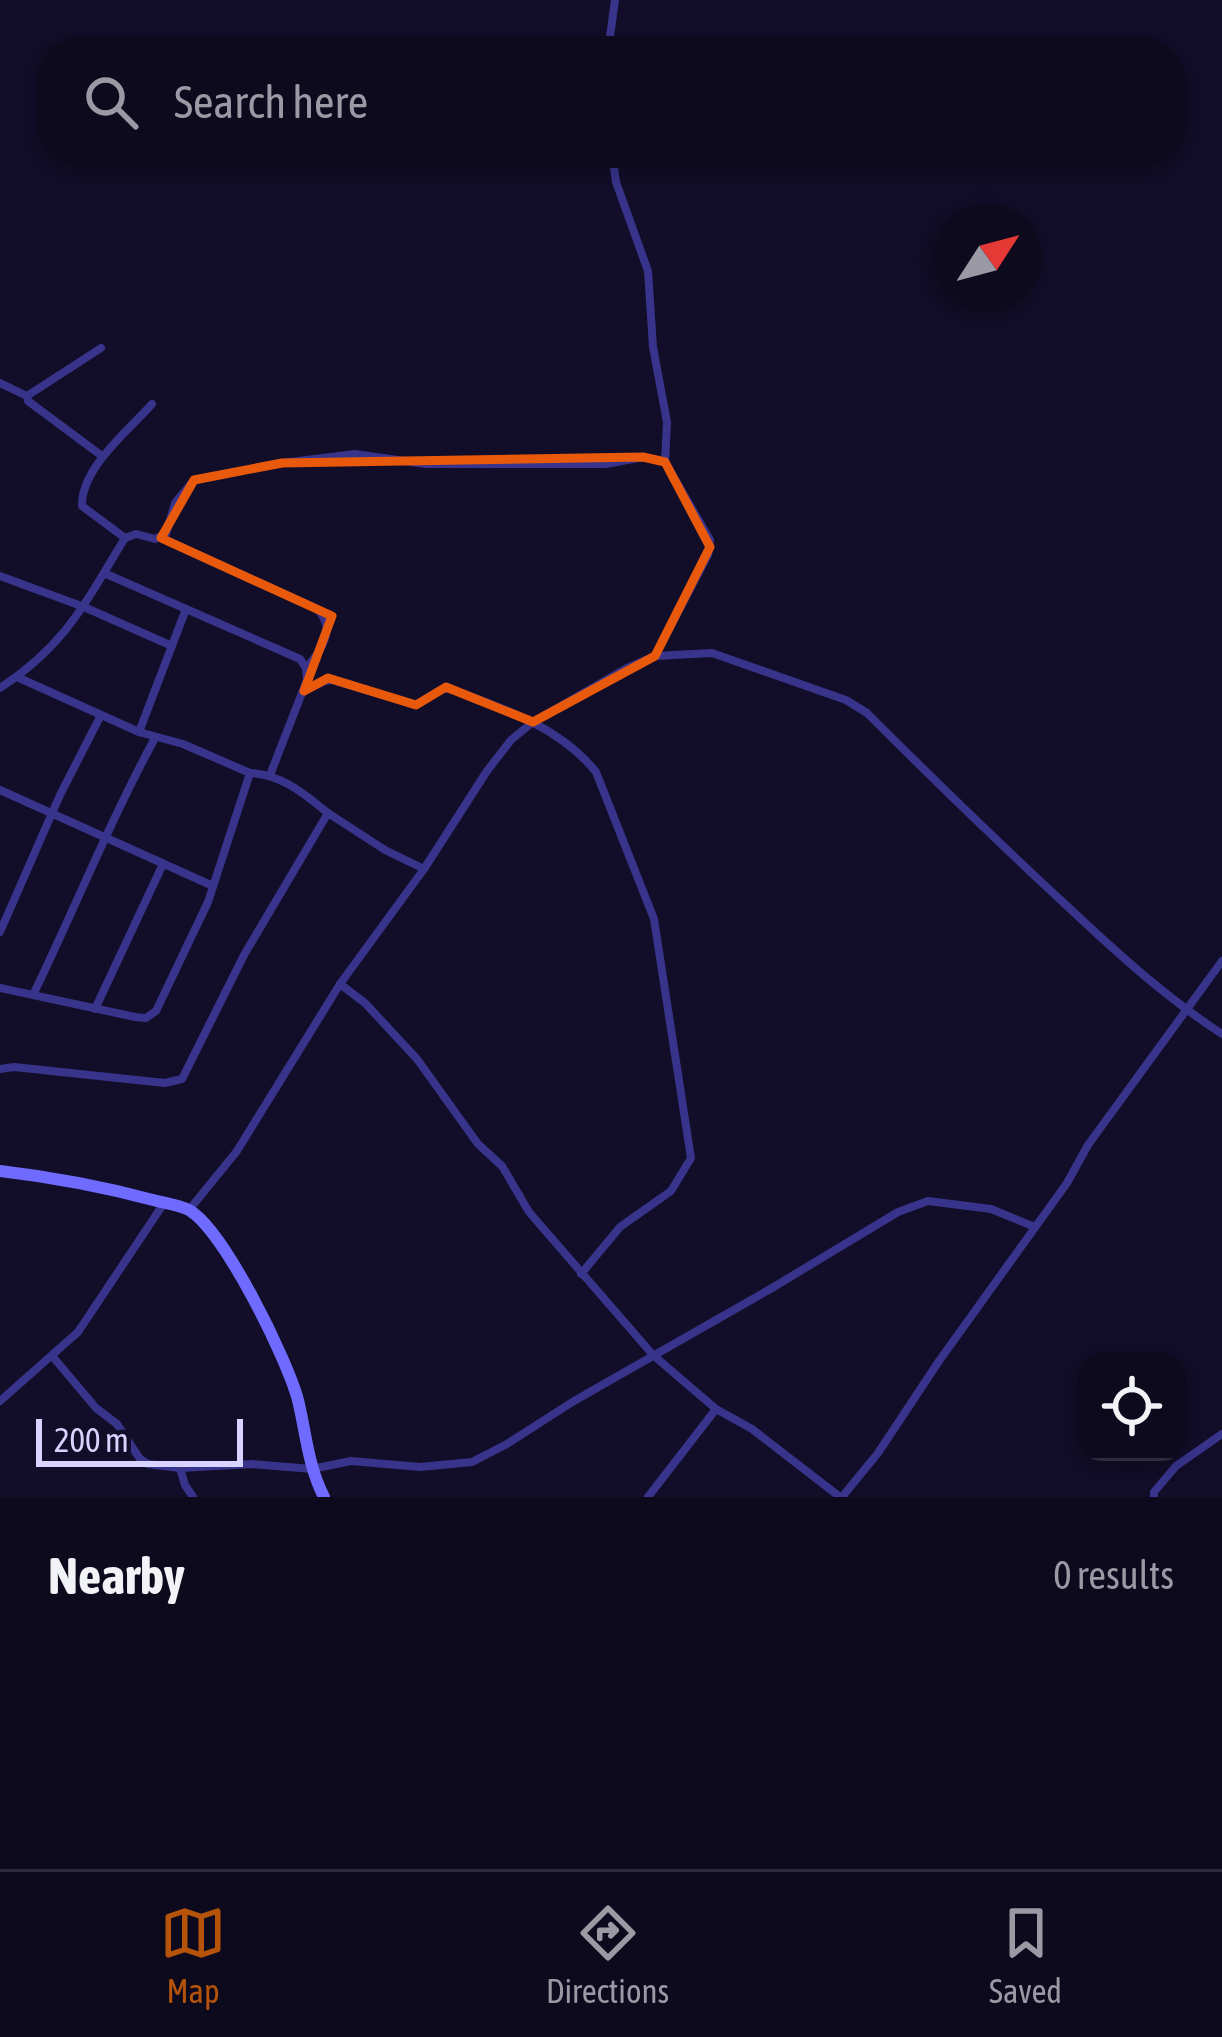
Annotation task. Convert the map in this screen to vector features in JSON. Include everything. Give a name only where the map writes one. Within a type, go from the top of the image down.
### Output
[{"type":"street","points":[[610,36],[615,0]]},
{"type":"street","points":[[614,168],[649,271],[653,346],[667,422],[665,462],[710,540],[655,656]]},
{"type":"street","points":[[27,396],[101,348]]},
{"type":"street","points":[[0,382],[27,396],[102,456]]},
{"type":"street","points":[[125,538],[82,506],[82,497],[102,456],[152,404]]},
{"type":"street","points":[[0,688],[66,633],[125,538],[136,534],[155,539],[166,534],[175,503],[194,480],[355,454],[426,464],[605,464],[643,457],[665,462]]},
{"type":"street","points":[[161,538],[326,617],[328,630],[306,668]]},
{"type":"street","points":[[104,574],[300,659],[308,680],[270,775]]},
{"type":"street","points":[[0,576],[172,646]]},
{"type":"street","points":[[140,732],[186,609]]},
{"type":"street","points":[[667,633],[675,655]]},
{"type":"street","points":[[189,1210],[237,1151],[340,984],[511,740],[533,722],[655,656],[712,653],[846,700],[867,713],[1115,950],[1222,1034]]},
{"type":"street","points":[[17,677],[154,738],[183,744],[250,773],[284,780],[385,850],[424,869]]},
{"type":"street","points":[[304,691],[332,680],[416,705],[450,689],[533,722],[581,753],[596,772],[654,919],[691,1158],[671,1191],[620,1227],[580,1274]]},
{"type":"street","points":[[0,932],[100,715]]},
{"type":"street","points":[[34,994],[154,738]]},
{"type":"street","points":[[0,988],[135,1018],[156,1011],[213,886],[250,773]]},
{"type":"street","points":[[0,790],[213,886]]},
{"type":"street","points":[[0,1069],[178,1082],[244,955],[328,813]]},
{"type":"street","points":[[94,1009],[163,863]]},
{"type":"street","points":[[340,984],[365,1003],[417,1059],[478,1144],[502,1166],[529,1212],[653,1355],[716,1409],[752,1429],[841,1497],[869,1466],[1067,1183],[1088,1145],[1222,962]]},
{"type":"street","points":[[0,1171],[189,1210],[212,1233],[279,1352],[297,1397],[312,1469],[324,1497]]},
{"type":"street","points":[[52,1358],[76,1388],[117,1424],[148,1464],[312,1469],[351,1461],[420,1467],[472,1462],[898,1212],[928,1201],[991,1209],[1035,1227]]},
{"type":"street","points":[[0,1401],[78,1332],[164,1203]]},
{"type":"street","points":[[648,1497],[716,1409]]},
{"type":"street","points":[[1154,1497],[1176,1466],[1222,1434]]},
{"type":"street","points":[[180,1468],[193,1497]]},
{"type":"highlighted area","points":[[643,457],[665,462],[710,547],[655,656],[533,722],[446,687],[416,705],[328,678],[304,691],[332,616],[161,538],[194,480],[282,463]]}]
